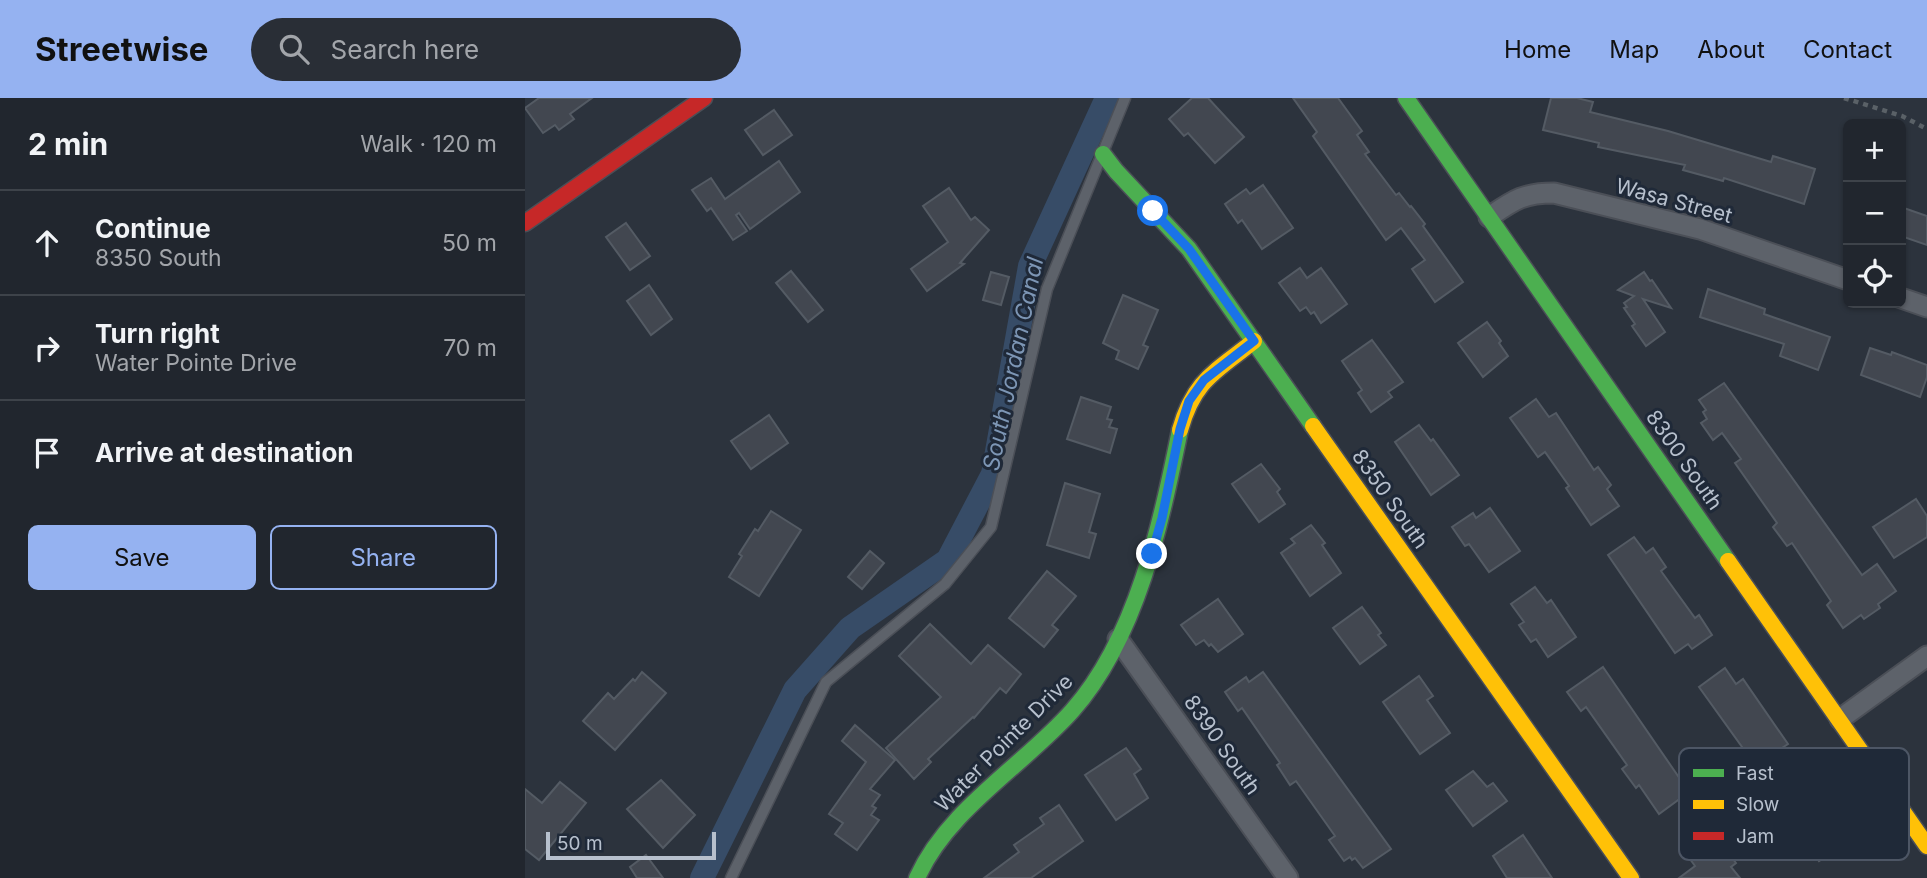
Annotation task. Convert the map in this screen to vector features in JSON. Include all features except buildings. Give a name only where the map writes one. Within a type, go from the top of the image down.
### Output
[{"type":"street","points":[[525,223],[704,98]]},
{"type":"street","name":"8300 South","points":[[1406,98],[1860,748]]},
{"type":"street","name":"8350 South","points":[[1103,154],[1189,249],[1631,878]]},
{"type":"street","name":"Wasa Street","points":[[1489,217],[1513,201],[1532,193],[1554,193],[1700,229],[1843,278]]},
{"type":"street","points":[[1906,300],[1927,307]]},
{"type":"street","name":"Water Pointe Drive","points":[[916,878],[943,834],[1071,712],[1091,687],[1118,639],[1159,530],[1180,429],[1189,401],[1204,380],[1254,341]]},
{"type":"street","name":"8390 South","points":[[1118,639],[1287,878]]},
{"type":"street","points":[[1840,719],[1927,656]]},
{"type":"street","name":"8300 South","points":[[1909,820],[1927,846]]},
{"type":"lane","points":[[731,878],[826,682],[945,584],[991,527],[1047,289],[1125,98]]},
{"type":"path","points":[[1844,98],[1902,116],[1927,129]]},
{"type":"waterway","name":"South Jordan Canal","points":[[702,878],[795,690],[850,628],[948,560],[993,474],[1030,266],[1107,98]]},
{"type":"traffic: fast","points":[[1406,98],[1728,561]]},
{"type":"traffic: fast","points":[[1103,154],[1189,249],[1313,426]]},
{"type":"traffic: fast","points":[[917,878],[947,831],[988,789],[1053,731],[1095,682],[1130,615],[1143,578],[1155,541],[1180,430]]},
{"type":"traffic: slow","points":[[1180,430],[1199,388],[1254,341]]},
{"type":"traffic: slow","points":[[1313,426],[1631,878]]},
{"type":"traffic: slow","points":[[1728,561],[1859,748]]},
{"type":"traffic: slow","points":[[1909,820],[1927,846]]},
{"type":"traffic: jam","points":[[525,223],[704,98]]},
{"type":"route","points":[[1152,554],[1180,429],[1189,401],[1204,380],[1254,341],[1189,249],[1153,211]]}]
